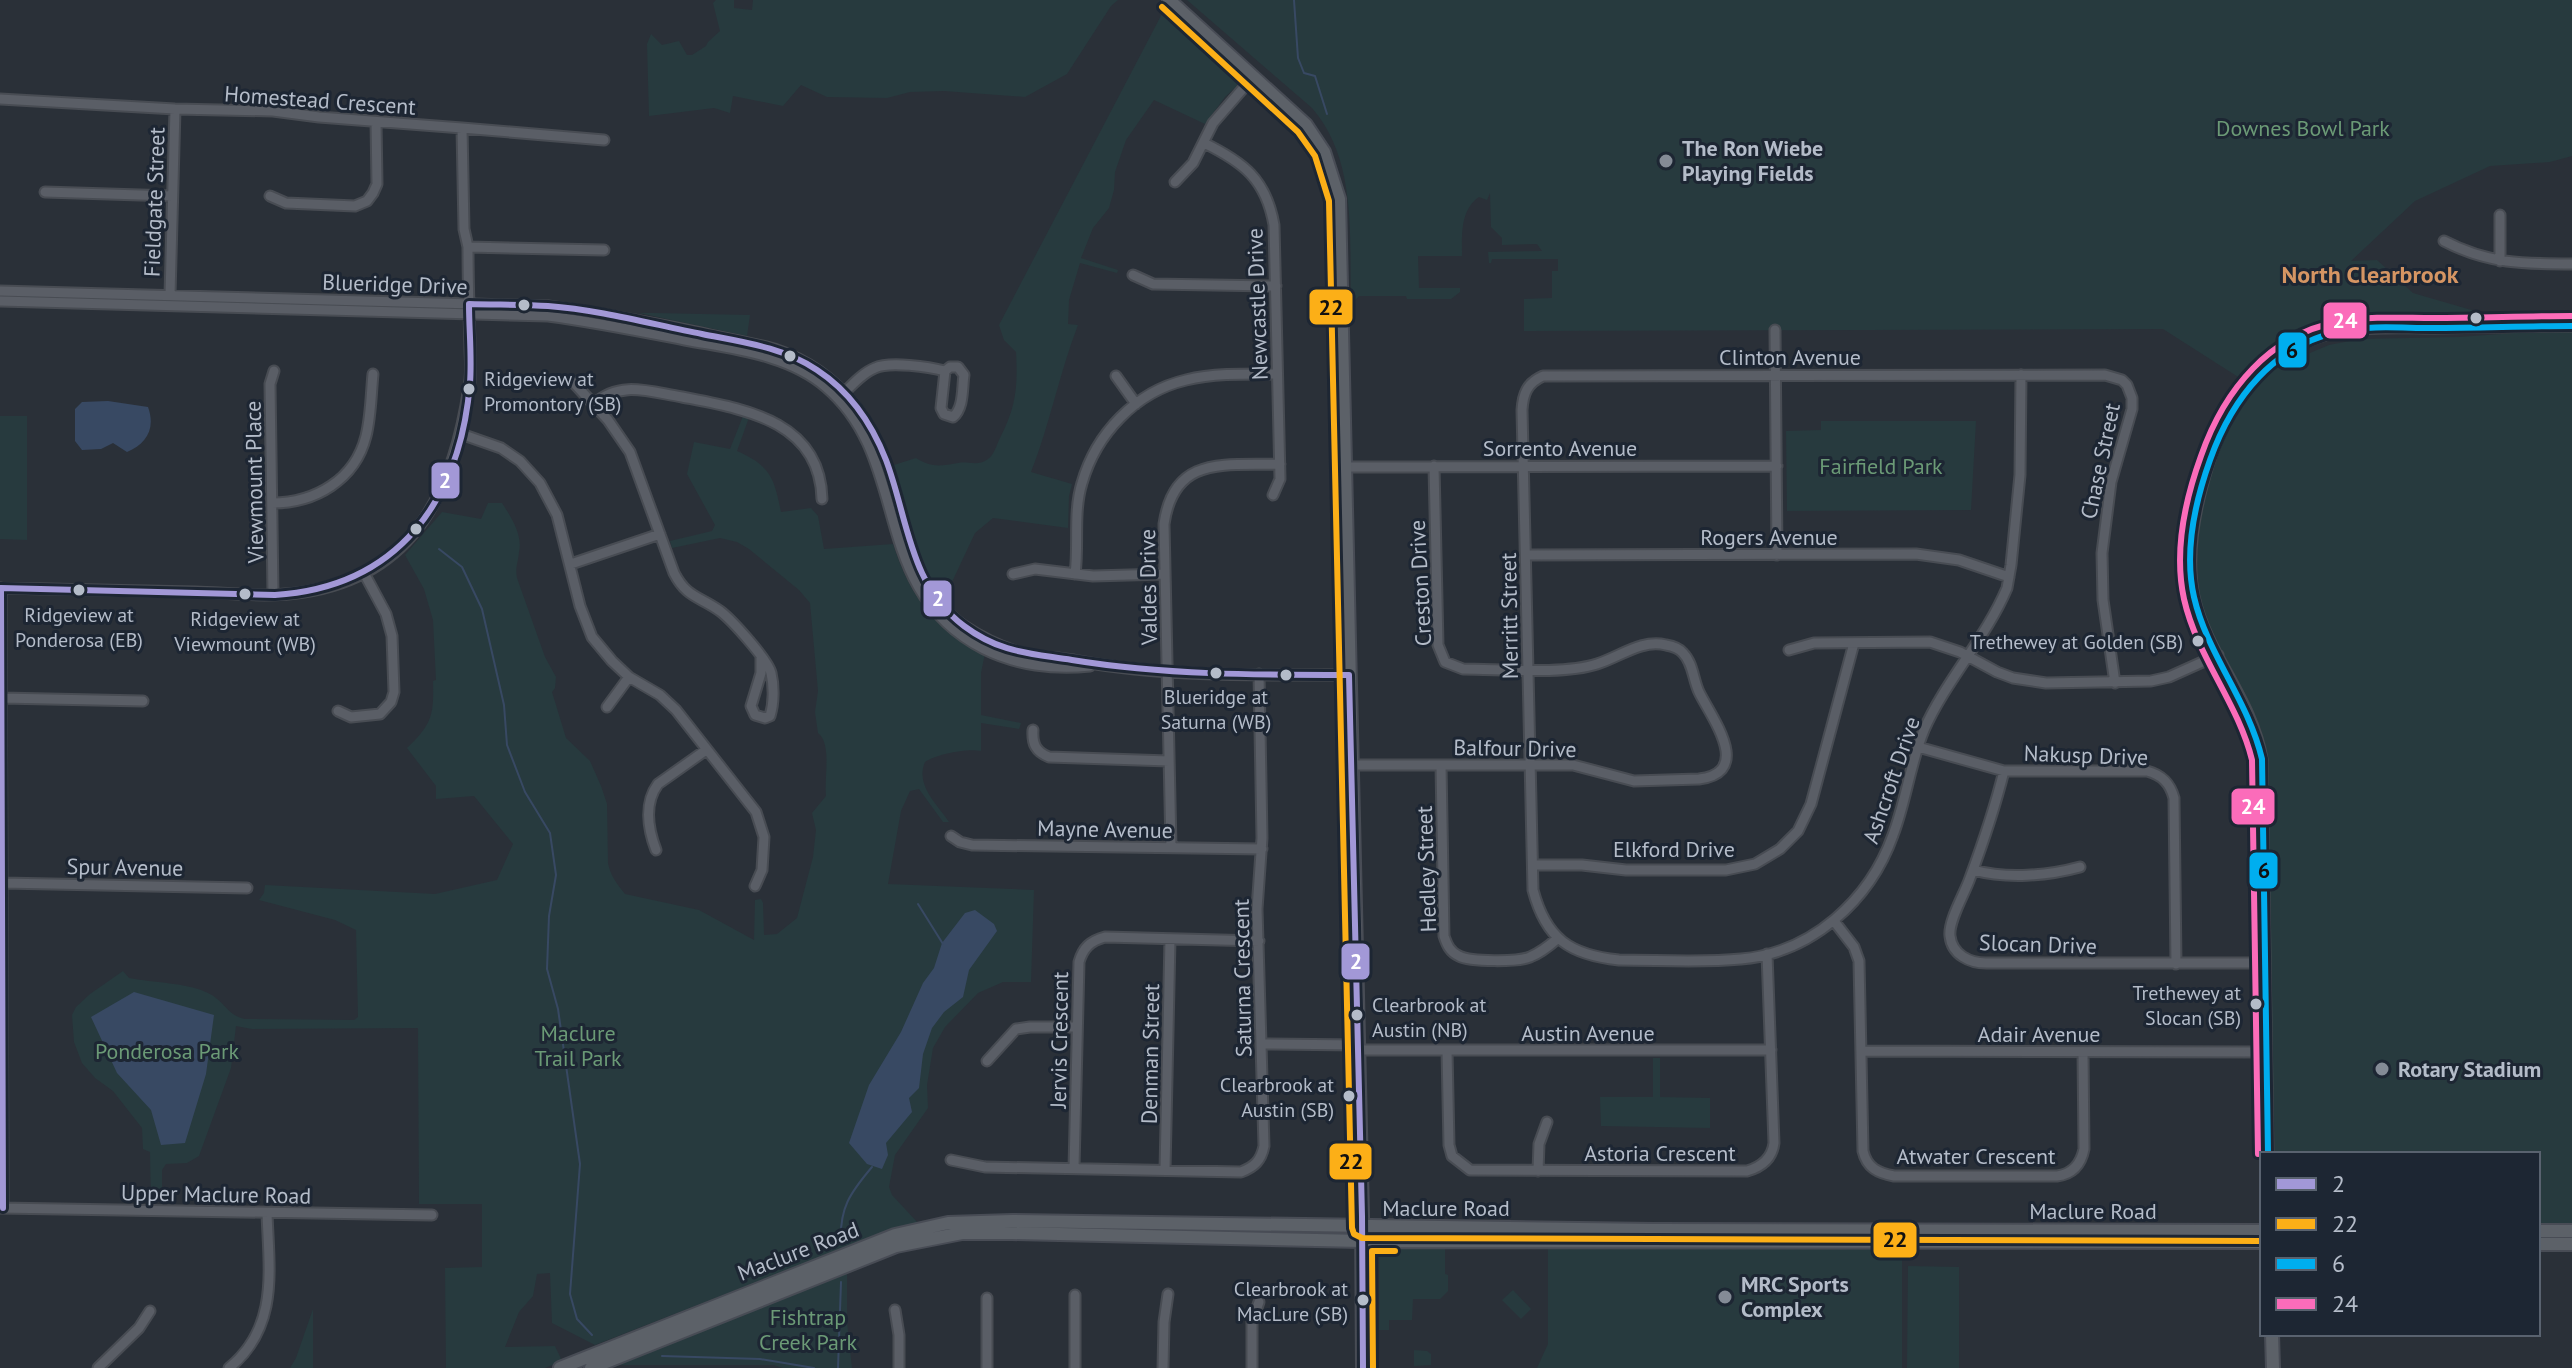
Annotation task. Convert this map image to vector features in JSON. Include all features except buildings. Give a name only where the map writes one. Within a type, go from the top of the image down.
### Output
[{"type":"main road","points":[[1169,0],[1306,125],[1329,164],[1339,199],[1363,1368]]},
{"type":"main road","name":"Maclure Road","points":[[560,1368],[895,1235],[937,1225],[990,1221],[1362,1234],[2260,1231]]},
{"type":"main road","points":[[2540,1231],[2572,1231]]},
{"type":"main road","name":"Maclure Road","points":[[591,1368],[896,1246],[937,1236],[1012,1233],[1362,1234],[2260,1242]]},
{"type":"main road","points":[[2540,1244],[2572,1244]]},
{"type":"main road","points":[[2272,1336],[2273,1368]]},
{"type":"street","points":[[1175,182],[1193,163],[1213,123],[1253,77]]},
{"type":"street","name":"Homestead Crescent","points":[[0,99],[273,111],[604,140]]},
{"type":"street","name":"Fieldgate Street","points":[[170,295],[175,109]]},
{"type":"street","points":[[270,196],[286,203],[355,206],[367,201],[377,184],[376,122]]},
{"type":"street","points":[[1,1208],[3,883],[0,588],[302,593],[364,573],[393,553],[423,522],[440,497],[461,434],[470,383],[462,128]]},
{"type":"street","name":"Newcastle Drive","points":[[1204,143],[1230,155],[1244,166],[1267,198],[1274,225],[1280,479],[1273,495]]},
{"type":"street","points":[[45,192],[172,196]]},
{"type":"street","points":[[2500,215],[2500,261]]},
{"type":"street","points":[[2444,241],[2464,251],[2500,261],[2572,264]]},
{"type":"street","points":[[468,247],[604,250]]},
{"type":"street","points":[[1133,275],[1153,284],[1276,286]]},
{"type":"street","name":"Blueridge Drive","points":[[0,291],[469,308]]},
{"type":"street","name":"Blueridge Drive","points":[[0,301],[469,308],[548,306],[605,314],[774,350],[803,361],[863,416],[882,450],[912,555],[929,590],[962,624],[992,642],[1024,654],[1077,660],[1097,666],[1168,672],[1349,675]]},
{"type":"street","points":[[2268,1152],[2262,759],[2248,711],[2205,629],[2195,600],[2191,572],[2194,526],[2206,472],[2227,416],[2249,384],[2281,355],[2304,343],[2343,331],[2572,326]]},
{"type":"street","points":[[1775,330],[1777,555]]},
{"type":"street","points":[[841,395],[873,368],[880,366],[930,367],[945,371]]},
{"type":"street","points":[[958,367],[964,375],[960,408],[953,417],[944,414],[941,408],[945,371],[958,367]]},
{"type":"street","name":"Viewmount Place","points":[[273,594],[270,384],[274,371]]},
{"type":"street","points":[[272,503],[311,498],[328,489],[356,461],[367,433],[373,374]]},
{"type":"street","points":[[1075,574],[1081,484],[1091,458],[1106,434],[1136,404],[1159,390],[1185,380],[1277,374]]},
{"type":"street","name":"Ashcroft Drive","points":[[1557,939],[1578,952],[1619,960],[1741,959],[1767,954],[1797,942],[1834,921],[1863,893],[1879,870],[1893,835],[1918,747],[1929,721],[2002,598],[2009,577],[2020,475],[2021,375]]},
{"type":"street","name":"Clinton Avenue","points":[[1523,466],[1523,399],[1529,384],[1543,376],[2105,375],[2122,380],[2130,390]]},
{"type":"street","points":[[1116,376],[1136,404]]},
{"type":"street","points":[[573,382],[621,437],[630,452],[674,573],[683,588],[722,613],[748,640],[770,670],[773,690],[771,711],[770,716],[765,718],[755,715],[751,706],[761,673],[761,658]]},
{"type":"street","points":[[594,404],[611,391],[634,388],[731,407],[771,420],[798,440],[808,453],[822,482],[822,499]]},
{"type":"street","name":"Chase Street","points":[[2115,683],[2103,600],[2102,553],[2111,482],[2132,409],[2130,390]]},
{"type":"street","points":[[461,434],[501,448],[540,483],[557,515],[580,606],[592,637],[629,677],[660,695],[676,710],[749,802],[761,825],[764,847],[762,870],[755,886]]},
{"type":"street","name":"Valdes Drive","points":[[1171,847],[1166,509],[1171,496],[1187,476],[1210,466],[1280,464]]},
{"type":"street","name":"Creston Drive","points":[[1434,466],[1440,654],[1445,662],[1463,669],[1528,668]]},
{"type":"street","name":"Merritt Street","points":[[1523,466],[1531,765]]},
{"type":"street","name":"Sorrento Avenue","points":[[1344,467],[1777,466]]},
{"type":"street","points":[[571,564],[660,534]]},
{"type":"street","name":"Rogers Avenue","points":[[1526,555],[1929,555],[1979,566],[2009,577]]},
{"type":"street","points":[[1013,574],[1035,569],[1075,574],[1165,574]]},
{"type":"street","points":[[338,711],[351,717],[380,714],[391,702],[394,692],[392,636],[382,605],[364,573]]},
{"type":"street","points":[[1789,650],[1814,643],[1930,642],[1948,647],[1997,672],[2033,682],[2115,683],[2169,677],[2218,655]]},
{"type":"street","name":"Elkford Drive","points":[[1533,865],[1582,865],[1626,870],[1726,870],[1755,864],[1780,849],[1798,831],[1811,804],[1854,643]]},
{"type":"street","name":"Balfour Drive","points":[[1351,765],[1573,765],[1634,781],[1708,778],[1722,767],[1727,748],[1724,737],[1698,689],[1689,662],[1678,649],[1660,644],[1647,645],[1581,668],[1528,668]]},
{"type":"street","name":"Saturna Crescent","points":[[951,1160],[985,1167],[1241,1172],[1259,1162],[1264,1146],[1257,909],[1262,849],[1259,674]]},
{"type":"street","points":[[607,707],[629,677]]},
{"type":"street","points":[[2,698],[143,701]]},
{"type":"street","points":[[1033,730],[1035,748],[1049,757],[1169,761]]},
{"type":"street","name":"Nakusp Drive","points":[[1918,747],[2004,771],[2147,771],[2169,784],[2174,798],[2176,964]]},
{"type":"street","points":[[656,850],[650,834],[649,802],[652,791],[706,750]]},
{"type":"street","name":"Hedley Street","points":[[1441,765],[1444,936],[1449,949],[1467,959],[1527,959],[1557,939]]},
{"type":"street","points":[[1531,765],[1533,890],[1539,913],[1557,939]]},
{"type":"street","name":"Slocan Drive","points":[[2004,771],[1973,870],[1951,925],[1950,935],[1955,951],[1975,963],[2264,963]]},
{"type":"street","name":"Mayne Avenue","points":[[951,836],[972,845],[1262,849]]},
{"type":"street","points":[[1973,870],[1991,874],[2052,874],[2080,867]]},
{"type":"street","name":"Spur Avenue","points":[[3,883],[247,888]]},
{"type":"street","name":"Atwater Crescent","points":[[1834,921],[1858,954],[1865,1158],[1876,1171],[1894,1176],[2057,1176],[2069,1173],[2079,1164],[2084,1149],[2083,1052]]},
{"type":"street","name":"Jervis Crescent","points":[[1074,1168],[1079,962],[1089,943],[1105,937],[1259,941]]},
{"type":"street","name":"Denman Street","points":[[1165,1170],[1170,939]]},
{"type":"street","name":"Astoria Crescent","points":[[1447,1051],[1449,1145],[1452,1156],[1470,1170],[1755,1169],[1771,1155],[1774,1143],[1767,954]]},
{"type":"street","points":[[987,1061],[1016,1029],[1077,1027]]},
{"type":"street","name":"Austin Avenue","points":[[1262,1044],[1447,1051],[1771,1050]]},
{"type":"street","name":"Adair Avenue","points":[[1862,1051],[2265,1052]]},
{"type":"street","points":[[1538,1171],[1539,1144],[1547,1122]]},
{"type":"street","name":"Upper Maclure Road","points":[[1,1208],[432,1215]]},
{"type":"street","points":[[229,1368],[251,1344],[262,1325],[268,1304],[267,1213]]},
{"type":"street","points":[[1163,1368],[1168,1294]]},
{"type":"street","points":[[1075,1295],[1075,1368]]},
{"type":"street","points":[[987,1298],[987,1368]]},
{"type":"street","points":[[1252,1368],[1252,1322],[1259,1302]]},
{"type":"street","points":[[895,1310],[899,1368]]},
{"type":"street","points":[[98,1368],[139,1328],[150,1311]]},
{"type":"green space","points":[[716,0],[734,0],[734,8],[752,10],[753,0],[1118,0],[1067,74],[1025,97],[944,91],[910,92],[887,98],[827,97],[801,85],[783,106],[733,96],[730,113],[714,108],[649,116],[647,44],[651,34],[662,45],[679,41],[687,55],[692,55],[720,31],[713,3]]},
{"type":"green space","name":"Downes Bowl Park","points":[[1187,0],[2572,0],[2572,156],[2550,162],[2490,166],[2415,201],[2351,261],[2377,260],[2413,293],[2492,316],[2359,316],[2323,324],[2290,338],[2262,356],[2246,382],[2163,329],[1524,331],[1524,299],[1552,298],[1552,271],[1558,271],[1558,259],[1492,259],[1489,263],[1488,252],[1542,251],[1537,244],[1502,245],[1502,238],[1491,227],[1490,193],[1487,200],[1479,197],[1468,209],[1463,224],[1462,256],[1418,256],[1419,288],[1460,288],[1460,292],[1451,299],[1359,296],[1351,305],[1348,202],[1344,176],[1327,129],[1312,108]]},
{"type":"green space","points":[[1164,10],[1237,75],[1238,85],[1205,124],[1154,100],[1126,140],[1115,172],[1109,208],[1093,228],[1081,258],[1118,270],[1117,273],[1080,263],[1069,300],[1068,324],[1078,325],[1031,472],[1072,484],[1068,528],[993,518],[975,533],[944,599],[918,552],[894,465],[916,458],[936,465],[977,463],[988,459],[994,452],[1013,406],[1017,376],[1016,352],[1004,340],[999,325]]},
{"type":"green space","points":[[639,313],[654,313],[750,315],[747,336]]},
{"type":"green space","points":[[2572,329],[2572,1223],[2540,1223],[2540,1152],[2275,1152],[2268,768],[2261,729],[2209,627],[2196,574],[2198,527],[2213,462],[2230,418],[2267,371],[2329,345],[2360,339],[2459,337]]},
{"type":"green space","name":"Maclure Trail Park","points":[[745,411],[751,412],[737,451],[757,462],[769,474],[781,512],[811,508],[818,516],[824,549],[893,544],[908,581],[927,609],[951,631],[985,653],[981,673],[981,715],[1021,723],[1019,729],[981,723],[981,751],[952,752],[925,762],[925,786],[949,822],[943,822],[919,789],[910,791],[901,811],[888,884],[1034,890],[1031,982],[1003,982],[978,993],[945,1027],[933,1048],[927,1085],[928,1108],[895,1155],[889,1187],[892,1195],[918,1223],[882,1233],[595,1345],[552,1323],[550,1273],[537,1274],[533,1296],[519,1312],[505,1347],[555,1346],[562,1361],[545,1368],[446,1368],[445,1268],[482,1267],[482,1204],[419,1204],[418,1028],[252,1029],[236,1026],[231,1068],[199,1156],[187,1163],[166,1164],[162,1170],[162,1201],[151,1201],[150,1152],[143,1149],[142,1128],[113,1091],[95,1078],[82,1063],[74,1042],[72,1015],[90,994],[123,971],[129,978],[202,990],[215,997],[234,1015],[245,1019],[354,1020],[358,1017],[356,930],[335,920],[259,900],[265,885],[435,894],[497,880],[513,844],[474,796],[436,799],[436,786],[407,748],[430,718],[433,681],[436,680],[433,620],[424,589],[405,555],[442,512],[481,519],[488,503],[502,503],[518,533],[517,578],[545,657],[556,677],[552,692],[566,738],[590,761],[607,804],[608,863],[619,887],[625,894],[699,910],[754,940],[755,900],[761,899],[763,903],[764,935],[777,934],[797,918],[813,857],[816,830],[812,813],[826,796],[825,745],[818,733],[815,712],[818,691],[810,603],[799,590],[737,542],[720,538],[672,548],[670,541],[712,531],[715,525],[687,474],[694,442],[730,449]]},
{"type":"green space","points":[[0,416],[27,416],[27,540],[0,539]]},
{"type":"green space","name":"Fairfield Park","points":[[1821,421],[1976,421],[1971,510],[1787,511],[1786,431],[1821,430]]},
{"type":"green space","points":[[1653,1058],[1660,1058],[1660,1097],[1710,1098],[1710,1128],[1601,1126],[1600,1097],[1653,1097]]},
{"type":"green space","name":"MRC Sports Complex","points":[[1548,1248],[1902,1249],[1902,1368],[1537,1368],[1548,1344]]},
{"type":"green space","points":[[1383,1249],[1445,1249],[1445,1274],[1448,1275],[1448,1291],[1440,1299],[1413,1299],[1412,1320],[1389,1320],[1389,1330],[1379,1330],[1379,1253]]},
{"type":"green space","points":[[1908,1266],[1959,1267],[1959,1368],[1907,1368]]},
{"type":"green space","name":"Fishtrap Creek Park","points":[[847,1271],[847,1322],[852,1368],[619,1365]]},
{"type":"green space","points":[[1513,1290],[1531,1309],[1521,1319],[1502,1300]]},
{"type":"green space","points":[[313,1309],[313,1368],[290,1368],[296,1358]]},
{"type":"green space","points":[[1414,1350],[1431,1354],[1431,1365],[1414,1366]]},
{"type":"water","points":[[108,401],[148,407],[151,422],[148,435],[127,452],[113,443],[101,449],[82,450],[75,441],[75,409],[82,402]]},
{"type":"water","points":[[975,910],[994,924],[997,931],[969,970],[963,997],[944,1012],[932,1028],[923,1054],[919,1088],[909,1098],[912,1112],[886,1143],[888,1155],[882,1169],[867,1164],[849,1143],[869,1085],[934,968],[942,943],[965,913]]},
{"type":"water","points":[[134,992],[214,1015],[206,1074],[185,1143],[161,1145],[151,1110],[117,1073],[91,1017]]},
{"type":"waterway","points":[[1294,0],[1298,58],[1304,73],[1315,76],[1327,114]]},
{"type":"waterway","points":[[439,549],[462,567],[482,609],[504,705],[507,745],[525,792],[550,833],[556,875],[549,916],[547,969],[558,1009],[580,1164],[570,1294],[577,1319],[592,1335]]},
{"type":"waterway","points":[[918,904],[943,944]]},
{"type":"waterway","points":[[841,1244],[844,1211],[872,1167]]},
{"type":"waterway","points":[[838,1368],[841,1282]]},
{"type":"waterway","points":[[662,1356],[760,1359],[814,1368]]},
{"type":"transit line","name":"22","points":[[1162,7],[1298,132],[1315,156],[1329,201],[1354,1234],[1362,1238],[2260,1241]]},
{"type":"transit line","name":"2","points":[[1,588],[275,595],[318,588],[356,575],[388,556],[415,530],[436,500],[453,465],[464,426],[470,383],[469,304],[548,306],[606,314],[762,346],[804,362],[829,378],[858,409],[880,447],[913,549],[932,591],[964,626],[990,642],[1028,653],[1141,669],[1349,675]]},
{"type":"transit line","name":"24","points":[[2258,1154],[2252,760],[2237,719],[2198,641],[2181,581],[2183,527],[2201,456],[2223,409],[2253,368],[2293,338],[2316,328],[2342,321],[2376,318],[2572,316]]},
{"type":"transit line","name":"6","points":[[2268,1152],[2262,759],[2256,737],[2200,618],[2191,580],[2193,528],[2210,460],[2230,416],[2259,377],[2276,361],[2318,338],[2375,327],[2572,326]]},
{"type":"transit line","name":"2","points":[[1,588],[3,1208]]},
{"type":"transit line","name":"2","points":[[1349,675],[1363,1368]]},
{"type":"transit line","name":"22","points":[[1373,1368],[1372,1251],[1395,1251]]},
{"type":"place","name":"The Ron Wiebe Playing Fields","points":[[1666,161]]},
{"type":"place","name":"Ridgeview at Promontory (SB)","points":[[469,389]]},
{"type":"place","name":"Ridgeview at Ponderosa (EB)","points":[[79,590]]},
{"type":"place","name":"Ridgeview at Viewmount (WB)","points":[[245,594]]},
{"type":"place","name":"Trethewey at Golden (SB)","points":[[2198,641]]},
{"type":"place","name":"Blueridge at Saturna (WB)","points":[[1216,673]]},
{"type":"place","name":"Trethewey at Slocan (SB)","points":[[2256,1004]]},
{"type":"place","name":"Clearbrook at Austin (NB)","points":[[1357,1015]]},
{"type":"place","name":"Rotary Stadium","points":[[2382,1069]]},
{"type":"place","name":"Clearbrook at Austin (SB)","points":[[1349,1096]]},
{"type":"place","name":"MRC Sports Complex","points":[[1725,1297]]},
{"type":"place","name":"Clearbrook at MacLure (SB)","points":[[1363,1300]]},
{"type":"district","name":"North Clearbrook","points":[[2370,275]]},
{"type":"park label","name":"Ponderosa Park","points":[[167,1051]]}]
